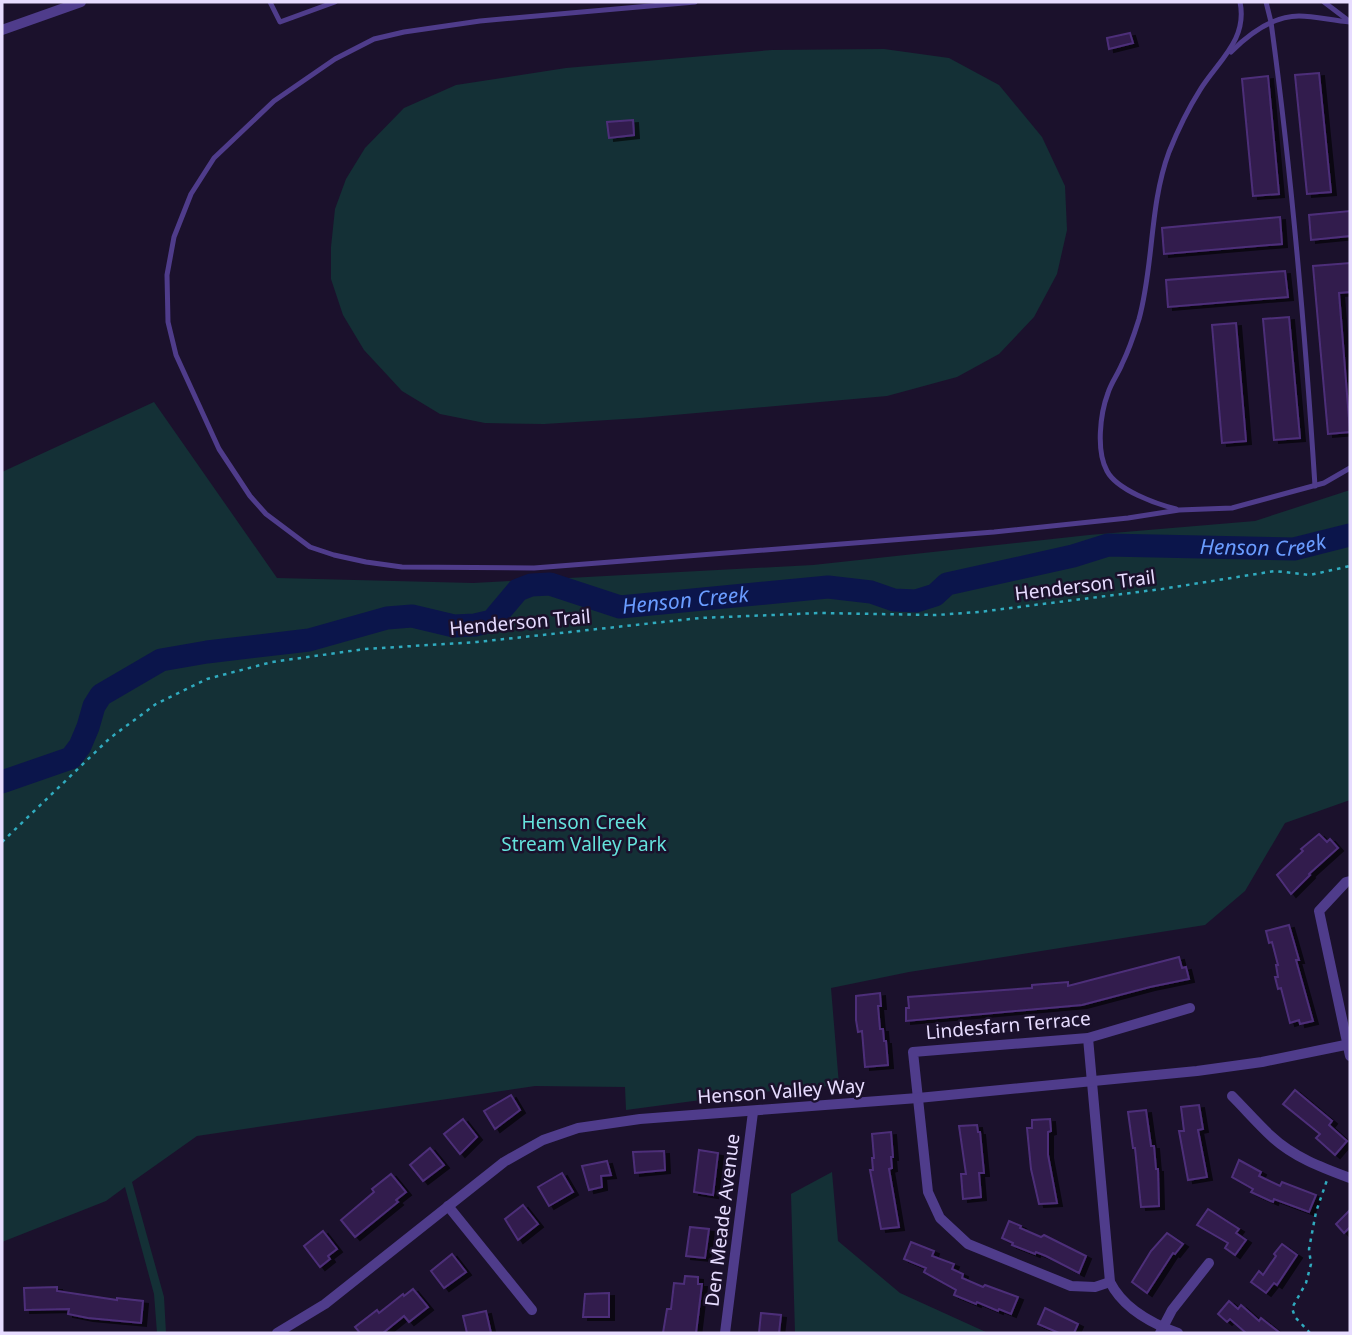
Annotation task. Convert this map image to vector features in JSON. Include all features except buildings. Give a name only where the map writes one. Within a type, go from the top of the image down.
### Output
[{"type":"street","points":[[2,30],[81,2]]},
{"type":"street","points":[[1349,1048],[1319,911],[1350,881]]},
{"type":"street","name":"Lindesfarn Terrace","points":[[918,1098],[913,1052],[1088,1038],[1191,1008]]},
{"type":"street","points":[[1088,1038],[1110,1282],[1115,1293],[1130,1308],[1161,1330],[1178,1333]]},
{"type":"street","name":"Henson Valley Way","points":[[277,1333],[325,1304],[504,1162],[558,1134],[613,1121],[918,1098],[1197,1071],[1349,1048]]},
{"type":"street","points":[[1232,1096],[1272,1138],[1302,1158],[1350,1178]]},
{"type":"street","points":[[918,1098],[928,1192],[940,1218],[950,1228],[968,1244],[1071,1286],[1095,1287],[1110,1282]]},
{"type":"street","name":"Den Meade Avenue","points":[[726,1333],[752,1112]]},
{"type":"street","points":[[448,1206],[532,1310]]},
{"type":"street","points":[[1161,1330],[1209,1263]]},
{"type":"lane","points":[[270,2],[280,22],[335,2]]},
{"type":"lane","points":[[695,2],[480,20],[374,39],[335,59],[274,101],[214,158],[191,194],[174,237],[167,275],[168,322],[176,355],[219,450],[250,496],[266,514],[310,547],[366,562],[402,567],[534,568],[994,532],[1179,510],[1232,508],[1315,486],[1350,468]]},
{"type":"lane","points":[[1229,54],[1241,20],[1240,2]]},
{"type":"lane","points":[[1266,2],[1288,145],[1315,486]]},
{"type":"lane","points":[[1324,2],[1350,22]]},
{"type":"lane","points":[[1179,510],[1157,504],[1120,485],[1108,474],[1102,445],[1103,412],[1108,392],[1133,338],[1145,293],[1152,227],[1169,153],[1199,91],[1245,38],[1271,22],[1296,16],[1350,22]]},
{"type":"path","name":"Henderson Trail","points":[[2,842],[110,738],[156,704],[207,679],[272,662],[365,649],[477,642],[700,618],[979,612],[1264,573],[1310,575],[1350,566]]},
{"type":"path","points":[[1310,1333],[1295,1317],[1292,1308],[1306,1283],[1311,1264],[1309,1249],[1316,1212],[1331,1171]]},
{"type":"green space","points":[[884,49],[949,58],[999,85],[1042,137],[1065,186],[1067,230],[1057,274],[1034,317],[999,354],[957,377],[887,396],[640,418],[544,424],[485,423],[440,414],[402,391],[364,350],[343,315],[331,279],[335,209],[346,179],[365,148],[404,108],[456,85],[566,68],[772,50]]},
{"type":"green space","name":"Henson Creek Stream Valley Park","points":[[154,402],[277,578],[473,583],[813,565],[1089,535],[1255,521],[1350,490],[1350,800],[1285,823],[1245,891],[1205,925],[909,972],[831,988],[839,1085],[761,1092],[626,1110],[625,1087],[535,1086],[197,1136],[132,1182],[164,1297],[166,1333],[157,1333],[154,1294],[125,1187],[106,1201],[2,1242],[2,472]]},
{"type":"green space","points":[[832,1172],[838,1241],[900,1293],[988,1333],[795,1333],[791,1194]]},
{"type":"waterway","name":"Henson Creek","points":[[2,782],[71,758],[80,746],[94,706],[101,695],[161,660],[309,640],[387,618],[412,616],[454,626],[475,625],[492,621],[518,590],[531,585],[550,584],[620,607],[828,587],[871,592],[894,600],[916,601],[935,595],[947,584],[1073,556],[1108,545],[1294,549],[1350,535]]}]
